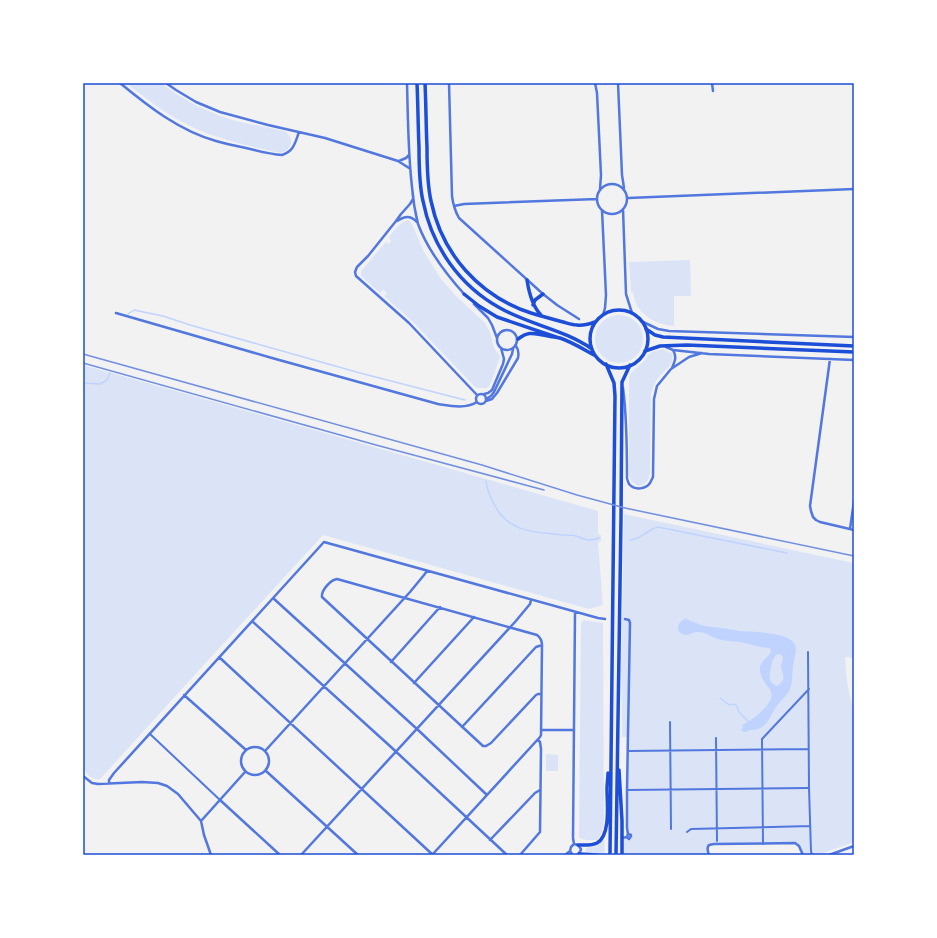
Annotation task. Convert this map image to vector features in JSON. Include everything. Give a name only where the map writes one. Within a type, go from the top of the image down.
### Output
[{"type":"main road","points":[[417,83],[419,161],[422,200],[433,236],[442,253],[453,269],[469,286],[484,298],[520,318],[561,332],[592,349]]},
{"type":"main road","points":[[425,83],[428,179],[434,215],[449,249],[459,264],[474,280],[504,302],[542,316],[577,325],[587,325],[595,322]]},
{"type":"main road","points":[[527,280],[533,305],[537,312],[542,316]]},
{"type":"main road","points":[[464,294],[496,317],[559,338],[595,355]]},
{"type":"main road","points":[[533,305],[535,300],[543,294]]},
{"type":"main road","points":[[619,310],[632,313],[641,321],[648,336],[645,350],[641,357],[636,362],[622,367],[614,367],[600,360],[592,349],[590,340],[591,331],[595,322],[602,315],[613,311],[619,310]]},
{"type":"main road","points":[[646,330],[655,335],[670,338],[854,346]]},
{"type":"main road","points":[[518,339],[524,334],[530,333],[559,338]]},
{"type":"main road","points":[[645,350],[663,346],[694,346],[854,352]]},
{"type":"main road","points":[[606,364],[614,383],[615,396],[610,855]]},
{"type":"main road","points":[[616,855],[622,496],[622,382],[630,365]]},
{"type":"main road","points":[[576,845],[591,845],[597,843],[605,832],[607,820],[607,787],[611,750]]},
{"type":"main road","points":[[617,750],[626,836],[622,855]]},
{"type":"main road","points":[[576,855],[597,855]]},
{"type":"street","points":[[120,83],[142,101],[182,128],[216,141],[282,155],[291,150],[299,132]]},
{"type":"street","points":[[166,83],[196,102],[220,112],[325,138],[398,161],[410,168]]},
{"type":"street","points":[[407,83],[410,168],[413,198],[418,222],[426,241],[447,275],[488,318],[501,348],[504,359],[492,390],[488,393],[477,395]]},
{"type":"street","points":[[449,83],[452,196],[459,218],[543,294],[579,319]]},
{"type":"street","points":[[595,83],[597,92],[601,175],[600,189],[597,199],[602,210],[606,213],[613,214],[619,213],[623,209],[628,198],[624,188],[622,175],[618,83]]},
{"type":"street","points":[[712,83],[712,91]]},
{"type":"street","points":[[398,161],[409,155]]},
{"type":"street","points":[[600,189],[606,184],[611,183],[624,188]]},
{"type":"street","points":[[628,198],[854,189]]},
{"type":"street","points":[[413,198],[412,202],[368,256],[357,267],[355,272],[356,276],[408,323],[477,395],[477,402]]},
{"type":"street","points":[[454,206],[464,204],[597,199]]},
{"type":"street","points":[[623,209],[626,294],[632,313]]},
{"type":"street","points":[[602,210],[606,295],[605,308],[602,315]]},
{"type":"street","points":[[396,221],[404,217],[410,217],[418,222]]},
{"type":"street","points":[[116,313],[272,358],[449,406],[467,406],[477,402],[482,404],[494,392],[518,339],[515,333],[510,329],[500,332],[497,338]]},
{"type":"street","points":[[641,321],[668,331],[854,337]]},
{"type":"street","points":[[486,400],[492,399],[497,393],[518,358],[519,353],[516,346]]},
{"type":"street","points":[[663,346],[673,350],[702,353],[854,360]]},
{"type":"street","points":[[501,348],[507,350],[513,349]]},
{"type":"street","points":[[622,382],[626,412],[627,478],[629,484],[638,489],[646,487],[653,477],[655,392],[657,386],[671,369],[675,361],[676,355],[673,350]]},
{"type":"street","points":[[671,369],[689,357],[702,353]]},
{"type":"street","points":[[830,359],[810,506],[816,520],[854,530]]},
{"type":"street","points":[[484,394],[486,400]]},
{"type":"street","points":[[850,529],[854,501]]},
{"type":"street","points":[[109,783],[108,780],[114,773],[324,542],[531,600],[605,619]]},
{"type":"street","points":[[265,751],[405,598],[427,571]]},
{"type":"street","points":[[219,658],[433,855],[541,735],[542,641],[537,634],[336,579],[333,580],[321,595],[367,640],[481,744],[486,746],[491,743],[536,695],[541,694]]},
{"type":"street","points":[[273,598],[487,795]]},
{"type":"street","points":[[301,855],[510,627],[530,604],[531,600]]},
{"type":"street","points":[[391,662],[440,607]]},
{"type":"street","points":[[570,851],[572,854],[576,855],[581,849],[576,845],[573,838],[575,612]]},
{"type":"street","points":[[414,683],[474,617]]},
{"type":"street","points":[[625,619],[630,623],[626,836]]},
{"type":"street","points":[[252,621],[507,855]]},
{"type":"street","points":[[462,727],[536,647],[542,645]]},
{"type":"street","points":[[808,652],[808,788],[810,851],[812,855]]},
{"type":"street","points":[[764,844],[762,739],[809,689]]},
{"type":"street","points":[[184,695],[246,750]]},
{"type":"street","points":[[670,722],[671,829]]},
{"type":"street","points":[[541,730],[574,730]]},
{"type":"street","points":[[150,734],[280,855]]},
{"type":"street","points":[[716,738],[716,841]]},
{"type":"street","points":[[520,855],[540,832],[541,749],[540,742],[538,740]]},
{"type":"street","points":[[256,747],[262,748],[265,751],[270,760],[266,771],[256,776],[245,772],[241,761],[242,755],[246,750],[256,747]]},
{"type":"street","points":[[628,751],[808,748]]},
{"type":"street","points":[[266,771],[358,855]]},
{"type":"street","points":[[201,821],[245,772]]},
{"type":"street","points":[[83,776],[92,783],[98,784],[142,782],[158,783],[167,786],[178,794],[201,821],[211,855]]},
{"type":"street","points":[[627,790],[808,788]]},
{"type":"street","points":[[490,840],[534,793],[540,790]]},
{"type":"street","points":[[687,832],[691,829],[810,826]]},
{"type":"street","points":[[709,855],[707,849],[709,845],[714,844],[795,843],[799,846],[803,855]]},
{"type":"street","points":[[565,855],[570,851],[571,846],[576,845]]},
{"type":"street","points":[[829,855],[854,846]]},
{"type":"shaded area","points":[[126,83],[161,83],[195,105],[218,115],[236,121],[284,131],[290,137],[290,147],[288,150],[280,153],[213,136],[183,123]]},
{"type":"shaded area","points":[[408,220],[411,222],[424,252],[441,279],[456,296],[485,323],[490,332],[494,348],[500,357],[490,385],[487,388],[475,387],[413,322],[384,296],[387,293],[383,290],[380,293],[361,276],[362,270],[386,242],[389,244],[391,240],[389,237],[402,223]]},
{"type":"shaded area","points":[[690,260],[691,296],[674,296],[674,326],[659,323],[645,315],[637,305],[633,292],[631,292],[629,262]]},
{"type":"shaded area","points":[[619,315],[628,317],[636,322],[641,330],[643,339],[641,348],[636,356],[628,361],[619,363],[610,361],[602,356],[597,348],[595,339],[597,330],[602,322],[610,317]]},
{"type":"shaded area","points":[[662,349],[672,353],[673,357],[671,364],[656,381],[651,393],[650,473],[647,482],[638,486],[632,482],[629,476],[630,374],[649,354]]},
{"type":"shaded area","points":[[83,365],[598,511],[598,534],[601,535],[601,541],[598,543],[603,605],[589,609],[323,535],[100,779],[92,778],[83,768]]},
{"type":"shaded area","points":[[624,514],[854,563],[854,658],[845,657],[850,698],[854,711],[854,842],[818,855],[803,855],[799,846],[795,843],[714,844],[708,847],[709,855],[622,855],[622,838],[626,837],[627,828],[628,737],[622,737],[621,669]]},
{"type":"shaded area","points":[[584,620],[603,623],[604,820],[602,831],[597,840],[585,840],[579,837],[581,623]]},
{"type":"shaded area","points":[[546,754],[558,755],[558,771],[546,771]]},
{"type":"shaded area","points":[[604,838],[605,855],[586,853],[586,848],[596,845]]},
{"type":"water","points":[[686,619],[704,626],[776,634],[789,639],[795,644],[796,653],[790,690],[776,706],[768,720],[761,728],[746,732],[741,731],[743,727],[742,725],[762,711],[772,696],[771,691],[763,680],[760,670],[762,663],[771,652],[770,648],[721,640],[700,632],[684,635],[678,630],[678,625]],"holes":[[[778,654],[783,657],[781,667],[784,677],[777,686],[770,680],[770,671],[775,656]]]},
{"type":"waterway","points":[[128,314],[134,310],[163,316],[360,373],[465,400]]},
{"type":"waterway","points":[[83,383],[100,384],[107,380],[110,373]]},
{"type":"waterway","points":[[486,481],[490,496],[500,514],[515,526],[533,532],[578,536],[586,540],[599,538]]},
{"type":"waterway","points":[[630,540],[638,538],[658,527],[787,553]]},
{"type":"waterway","points":[[720,698],[729,705],[734,704],[737,706],[739,712],[749,722]]},
{"type":"railway","points":[[83,354],[482,465],[577,495],[625,508],[854,556]]},
{"type":"railway","points":[[83,363],[376,445],[544,490]]}]
